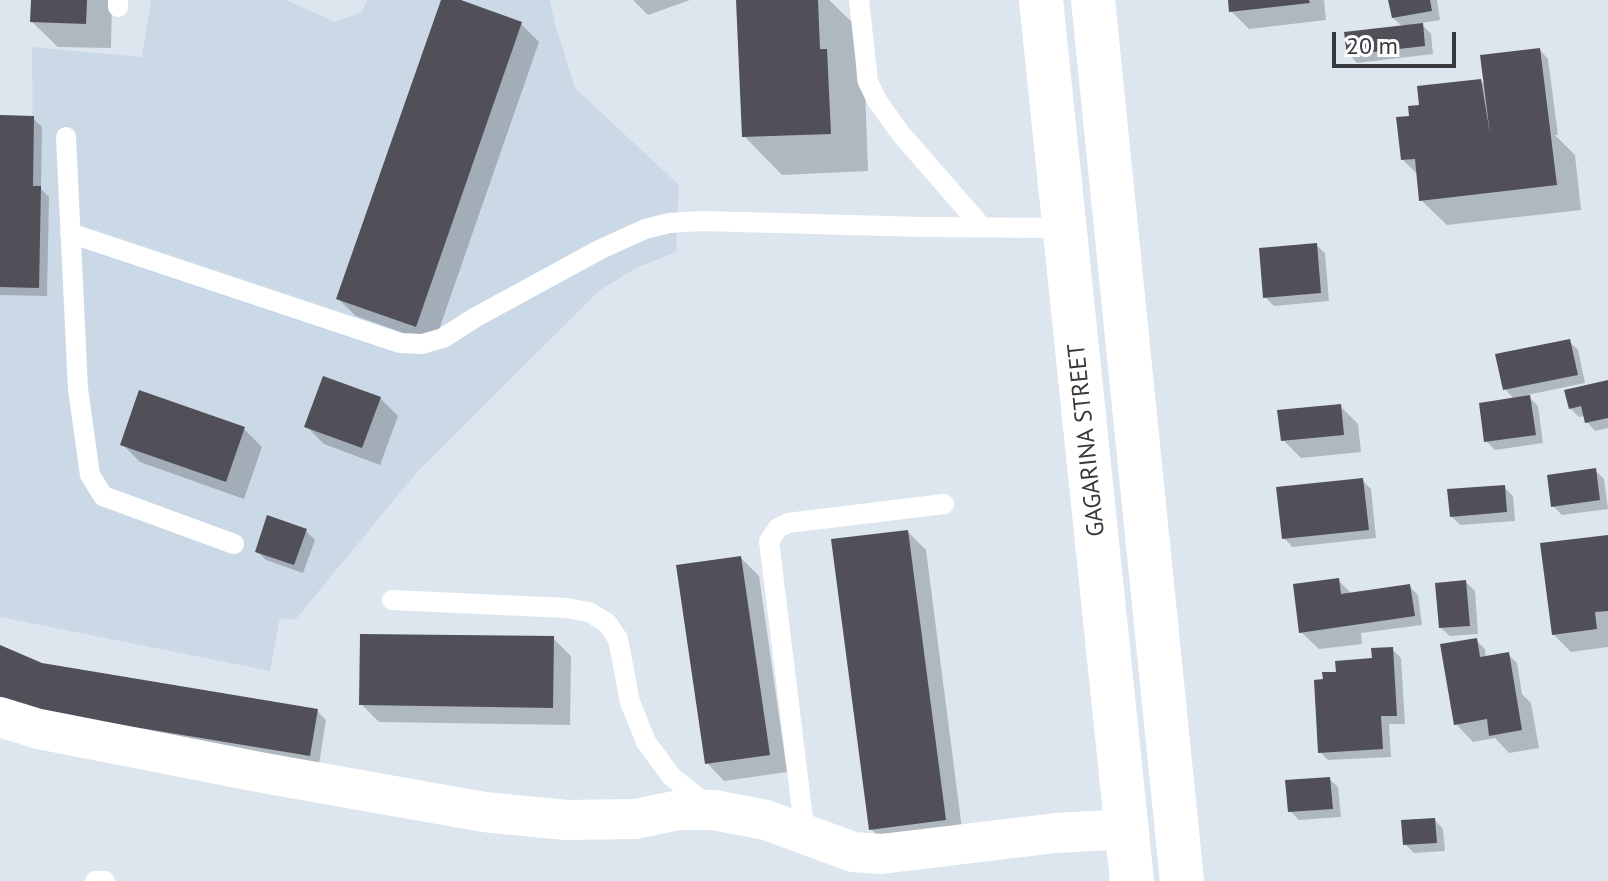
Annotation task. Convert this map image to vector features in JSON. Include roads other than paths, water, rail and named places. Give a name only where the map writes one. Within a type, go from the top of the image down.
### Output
[{"type":"main road","name":"GAGARINA STREET","points":[[1041,0],[1132,881]]},
{"type":"main road","name":"GAGARINA STREET","points":[[1093,0],[1182,881]]},
{"type":"main road","points":[[1126,829],[1176,823]]},
{"type":"street","points":[[0,717],[39,729],[249,771],[484,812],[566,820],[635,819],[679,810],[714,810],[766,820],[853,852],[881,854],[1056,833],[1126,829]]},
{"type":"lane","points":[[859,0],[868,82],[878,102],[901,134],[982,227]]},
{"type":"lane","points":[[66,137],[78,389],[90,475],[103,496],[234,544]]},
{"type":"lane","points":[[70,233],[400,343],[422,344],[443,338],[599,250],[645,229],[669,223],[702,221],[1065,228]]},
{"type":"lane","points":[[805,835],[769,541],[778,528],[788,523],[944,504]]},
{"type":"lane","points":[[392,600],[566,608],[589,612],[607,623],[618,639],[630,702],[646,742],[672,777],[714,810]]},
{"type":"lane","points":[[95,881],[105,881]]}]
